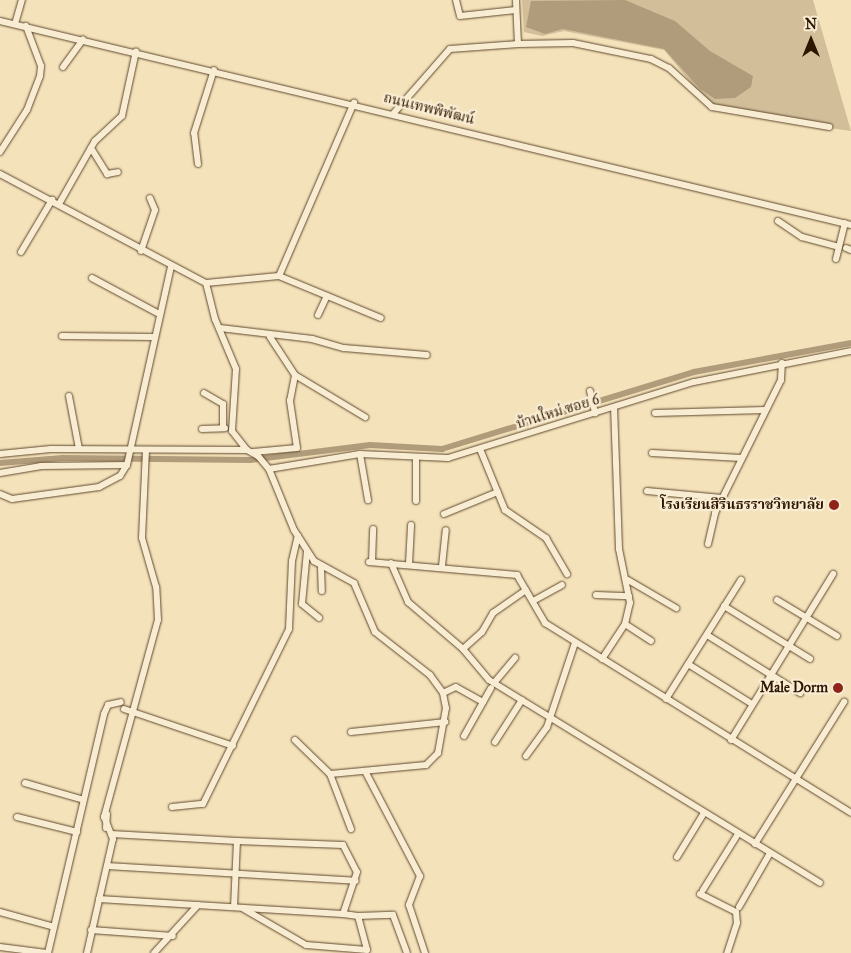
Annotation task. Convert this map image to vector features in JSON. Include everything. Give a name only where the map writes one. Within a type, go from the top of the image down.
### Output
[{"type":"street","points":[[14,24],[22,0]]},
{"type":"street","points":[[456,0],[460,16],[516,10]]},
{"type":"street","points":[[516,0],[518,44]]},
{"type":"street","name":"ถนนเทพพิพัฒน์","points":[[0,21],[354,103],[848,224]]},
{"type":"street","points":[[0,152],[21,120],[40,76],[41,66],[26,26]]},
{"type":"street","points":[[63,67],[83,39]]},
{"type":"street","points":[[393,114],[450,49],[518,44],[573,43],[651,59],[669,68],[712,107],[829,127]]},
{"type":"street","points":[[59,204],[91,148],[122,116],[136,51]]},
{"type":"street","points":[[198,164],[195,128],[214,70]]},
{"type":"street","points":[[279,276],[354,103]]},
{"type":"street","points":[[91,148],[108,174],[118,172]]},
{"type":"street","points":[[0,174],[52,200],[171,267],[206,283],[279,276],[381,318]]},
{"type":"street","points":[[141,251],[155,210],[150,198]]},
{"type":"street","points":[[20,252],[52,200]]},
{"type":"street","points":[[778,221],[802,237],[845,248]]},
{"type":"street","points":[[836,259],[845,248],[848,224]]},
{"type":"street","points":[[0,494],[12,499],[100,487],[115,481],[127,464],[153,337],[171,267]]},
{"type":"street","points":[[92,278],[159,314]]},
{"type":"street","points":[[206,283],[237,377],[231,427],[270,470],[298,536],[320,568],[354,583],[375,632],[430,675],[443,693],[445,722],[438,753],[430,762],[330,774]]},
{"type":"street","points":[[318,314],[327,296]]},
{"type":"street","points":[[220,328],[270,337],[427,355]]},
{"type":"street","points":[[62,336],[153,337]]},
{"type":"street","points":[[270,337],[295,375],[365,417]]},
{"type":"street","name":"บ้านใหม่ ซอย 6","points":[[270,470],[360,454],[448,458],[594,410],[614,408],[694,382],[782,363],[851,351]]},
{"type":"street","points":[[708,544],[722,498],[780,380],[782,363]]},
{"type":"street","points":[[0,454],[79,450],[255,455],[297,448],[290,402],[295,375]]},
{"type":"street","points":[[590,391],[594,410]]},
{"type":"street","points":[[204,393],[223,404],[223,428]]},
{"type":"street","points":[[69,396],[79,450]]},
{"type":"street","points":[[602,659],[624,624],[629,596],[628,580],[618,543],[614,408]]},
{"type":"street","points":[[655,413],[765,410]]},
{"type":"street","points":[[202,429],[231,427]]},
{"type":"street","points":[[480,449],[508,513],[546,538],[567,574]]},
{"type":"street","points":[[87,953],[107,866],[109,831],[107,814],[135,709],[159,607],[142,538],[145,453]]},
{"type":"street","points":[[652,453],[741,458]]},
{"type":"street","points":[[360,454],[368,500]]},
{"type":"street","points":[[416,458],[416,501]]},
{"type":"street","points":[[0,473],[41,466],[127,464]]},
{"type":"street","points":[[647,491],[722,498]]},
{"type":"street","points":[[444,514],[498,492]]},
{"type":"street","points":[[409,564],[411,525]]},
{"type":"street","points":[[373,529],[370,562],[442,566],[508,572],[517,575],[545,623],[795,780],[851,813]]},
{"type":"street","points":[[442,566],[446,530]]},
{"type":"street","points":[[172,807],[203,804],[290,629],[292,561],[298,536]]},
{"type":"street","points":[[307,551],[303,561],[302,604],[319,618]]},
{"type":"street","points":[[392,563],[408,602],[463,649],[492,686],[550,716],[820,883]]},
{"type":"street","points":[[320,568],[322,591]]},
{"type":"street","points":[[731,740],[833,574]]},
{"type":"street","points":[[628,580],[676,608]]},
{"type":"street","points":[[666,699],[741,580]]},
{"type":"street","points":[[532,601],[562,585]]},
{"type":"street","points":[[463,649],[493,613],[526,590]]},
{"type":"street","points":[[596,595],[629,596]]},
{"type":"street","points":[[777,600],[838,636]]},
{"type":"street","points":[[724,606],[810,660]]},
{"type":"street","points":[[624,624],[651,641]]},
{"type":"street","points":[[707,635],[800,693]]},
{"type":"street","points":[[526,756],[550,716],[575,643]]},
{"type":"street","points":[[464,736],[492,686],[515,658]]},
{"type":"street","points":[[688,664],[752,704]]},
{"type":"street","points":[[443,693],[456,687],[483,702]]},
{"type":"street","points":[[495,742],[522,700]]},
{"type":"street","points":[[755,844],[844,702]]},
{"type":"street","points":[[0,947],[47,953],[104,714],[112,703],[135,709],[233,746]]},
{"type":"street","points":[[351,732],[445,722]]},
{"type":"street","points":[[294,740],[330,774],[351,829]]},
{"type":"street","points":[[365,771],[420,876],[409,904],[425,953]]},
{"type":"street","points":[[24,784],[84,800]]},
{"type":"street","points":[[677,857],[704,813]]},
{"type":"street","points":[[17,816],[77,832]]},
{"type":"street","points":[[109,831],[237,841],[343,845],[357,872],[356,881],[343,914]]},
{"type":"street","points":[[727,953],[737,923],[736,912],[702,892],[738,834]]},
{"type":"street","points":[[234,907],[237,841]]},
{"type":"street","points":[[739,907],[770,853]]},
{"type":"street","points":[[107,866],[356,881]]},
{"type":"street","points":[[99,899],[358,916],[393,915],[407,953]]},
{"type":"street","points":[[154,953],[173,936],[198,905]]},
{"type":"street","points":[[244,909],[306,945],[368,951],[358,916]]},
{"type":"street","points":[[0,912],[54,927]]},
{"type":"street","points":[[91,930],[173,936]]},
{"type":"shaded area","points":[[522,0],[813,0],[851,131],[750,117],[707,102],[664,50],[564,31],[542,36],[524,32]]},
{"type":"shaded area","points":[[625,0],[675,21],[710,51],[753,76],[751,87],[735,98],[715,99],[700,89],[664,49],[563,29],[545,34],[526,27],[531,1]]},
{"type":"waterway","points":[[0,463],[63,458],[250,460],[370,445],[442,449],[694,372],[851,343]]},
{"type":"place","name":"โรงเรียนสิรินธรราชวิทยาลัย","points":[[834,505]]},
{"type":"place","name":"Male Dorm","points":[[838,688]]}]
